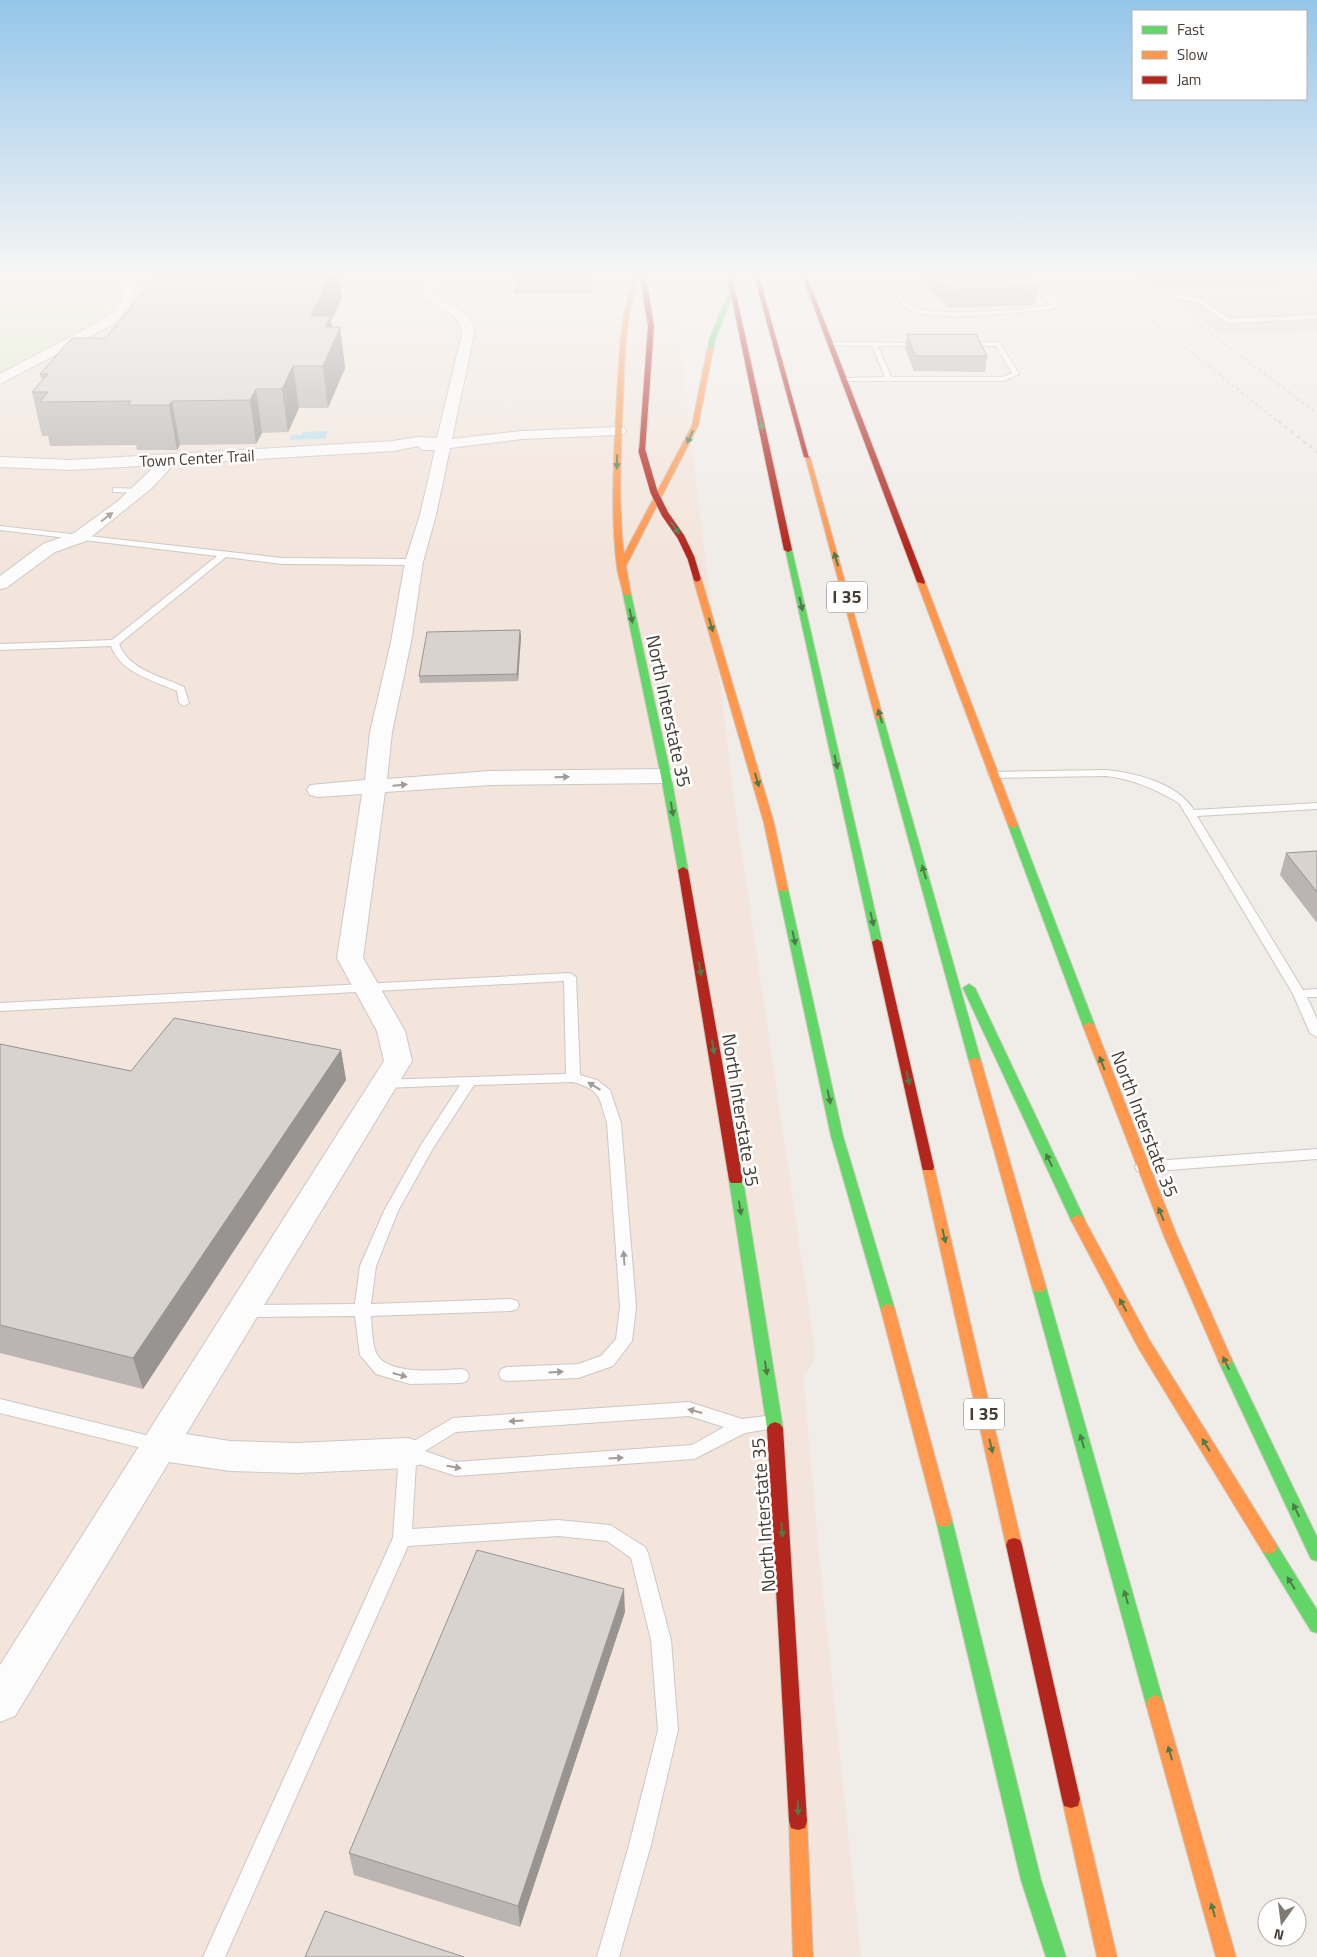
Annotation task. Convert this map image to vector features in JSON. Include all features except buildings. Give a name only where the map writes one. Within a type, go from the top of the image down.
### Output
[{"type":"main road","name":"North Interstate 35","points":[[622,367],[617,461],[621,568],[664,768],[706,999],[775,1421],[796,1759],[803,1957]]},
{"type":"main road","points":[[648,367],[642,451],[654,492],[691,558],[769,823],[837,1136],[882,1287],[960,1581],[1031,1880],[1056,1957]]},
{"type":"main road","points":[[621,568],[695,426],[707,367]]},
{"type":"main road","name":"I 35","points":[[748,367],[774,488],[1107,1957]]},
{"type":"main road","name":"I 35","points":[[782,367],[1226,1957]]},
{"type":"main road","name":"North Interstate 35","points":[[839,367],[1142,1167],[1196,1299],[1317,1554]]},
{"type":"main road","points":[[937,919],[1097,1260],[1156,1364],[1317,1625]]},
{"type":"street","points":[[0,380],[27,367]]},
{"type":"street","points":[[0,1702],[398,1061],[390,1031],[350,958],[370,810],[376,780],[381,732],[400,642],[414,562],[428,515],[459,367]]},
{"type":"street","name":"Town Center Trail","points":[[0,462],[71,465],[394,446],[402,448],[435,447],[443,444],[522,435],[619,431]]},
{"type":"street","points":[[52,541],[80,537],[139,491],[169,460]]},
{"type":"street","points":[[94,507],[116,490],[146,461]]},
{"type":"street","points":[[0,584],[78,518]]},
{"type":"street","points":[[318,790],[351,786],[376,780],[490,778],[664,768]]},
{"type":"street","points":[[159,1445],[230,1456],[297,1458],[408,1453]]},
{"type":"lane","points":[[884,367],[889,379]]},
{"type":"lane","points":[[844,379],[1004,379],[1016,374],[1012,367]]},
{"type":"lane","points":[[116,490],[139,491]]},
{"type":"lane","points":[[0,528],[52,541]]},
{"type":"lane","points":[[80,537],[282,561],[414,562]]},
{"type":"lane","points":[[0,647],[114,643],[224,554]]},
{"type":"lane","points":[[114,643],[120,656],[131,666],[181,689],[184,703]]},
{"type":"lane","points":[[993,776],[1106,773],[1143,779],[1173,794],[1192,813],[1299,994],[1317,1033]]},
{"type":"lane","points":[[1192,813],[1317,806]]},
{"type":"lane","points":[[0,1006],[570,977],[573,1078]]},
{"type":"lane","points":[[1299,994],[1317,993]]},
{"type":"lane","points":[[384,1083],[573,1078],[592,1083],[605,1093],[614,1123],[628,1308],[624,1341],[607,1361],[578,1371],[507,1374]]},
{"type":"lane","points":[[461,1376],[410,1377],[382,1370],[368,1355],[362,1310],[368,1266],[391,1211],[426,1148],[470,1081]]},
{"type":"lane","points":[[1142,1167],[1317,1154]]},
{"type":"lane","points":[[244,1311],[362,1310],[511,1305]]},
{"type":"lane","points":[[0,1406],[159,1445]]},
{"type":"lane","points":[[408,1453],[453,1425],[689,1409],[742,1426]]},
{"type":"lane","points":[[408,1453],[456,1469],[694,1452],[742,1426],[775,1421]]},
{"type":"lane","points":[[214,1957],[402,1538],[408,1453]]},
{"type":"lane","points":[[402,1538],[558,1528],[610,1533],[638,1553],[661,1640],[668,1730],[640,1845],[608,1957]]},
{"type":"shaded area","points":[[0,367],[683,367],[733,793],[814,1344],[814,1362],[803,1376],[821,1575],[861,1957],[0,1957]]},
{"type":"green space","points":[[0,367],[14,367],[0,375]]},
{"type":"water","points":[[328,431],[325,439],[290,440],[292,435],[302,435],[303,432]]},
{"type":"railway","points":[[1210,367],[1280,423]]},
{"type":"railway","points":[[1256,367],[1317,413]]},
{"type":"railway","points":[[1278,421],[1317,452]]},
{"type":"traffic: fast","points":[[788,550],[877,942]]},
{"type":"traffic: fast","points":[[627,594],[666,776],[683,870]]},
{"type":"traffic: fast","points":[[879,717],[975,1061]]},
{"type":"traffic: fast","points":[[1013,825],[1089,1026]]},
{"type":"traffic: fast","points":[[783,889],[837,1136],[888,1310]]},
{"type":"traffic: fast","points":[[969,988],[1078,1220]]},
{"type":"traffic: fast","points":[[736,1180],[775,1428]]},
{"type":"traffic: fast","points":[[1039,1287],[1155,1704]]},
{"type":"traffic: fast","points":[[1225,1360],[1317,1554]]},
{"type":"traffic: fast","points":[[944,1520],[1031,1880],[1056,1957]]},
{"type":"traffic: fast","points":[[1269,1547],[1317,1625]]},
{"type":"traffic: slow","points":[[622,367],[617,490],[619,543],[627,594]]},
{"type":"traffic: slow","points":[[621,568],[695,426],[707,367]]},
{"type":"traffic: slow","points":[[807,457],[879,717]]},
{"type":"traffic: slow","points":[[697,578],[769,823],[783,889]]},
{"type":"traffic: slow","points":[[921,582],[1013,825]]},
{"type":"traffic: slow","points":[[1089,1026],[1170,1236],[1225,1360]]},
{"type":"traffic: slow","points":[[975,1061],[1039,1287]]},
{"type":"traffic: slow","points":[[928,1167],[1014,1545]]},
{"type":"traffic: slow","points":[[1078,1220],[1144,1345],[1269,1547]]},
{"type":"traffic: slow","points":[[888,1310],[944,1520]]},
{"type":"traffic: slow","points":[[1155,1704],[1226,1957]]},
{"type":"traffic: slow","points":[[1071,1799],[1107,1957]]},
{"type":"traffic: slow","points":[[798,1821],[803,1957]]},
{"type":"traffic: jam","points":[[642,451],[648,367]]},
{"type":"traffic: jam","points":[[749,367],[788,550]]},
{"type":"traffic: jam","points":[[782,367],[807,457]]},
{"type":"traffic: jam","points":[[839,367],[921,582]]},
{"type":"traffic: jam","points":[[642,451],[654,492],[665,514],[681,537],[691,558],[697,578]]},
{"type":"traffic: jam","points":[[683,870],[736,1180]]},
{"type":"traffic: jam","points":[[877,942],[928,1167]]},
{"type":"traffic: jam","points":[[775,1428],[798,1821]]},
{"type":"traffic: jam","points":[[1014,1545],[1071,1799]]}]
